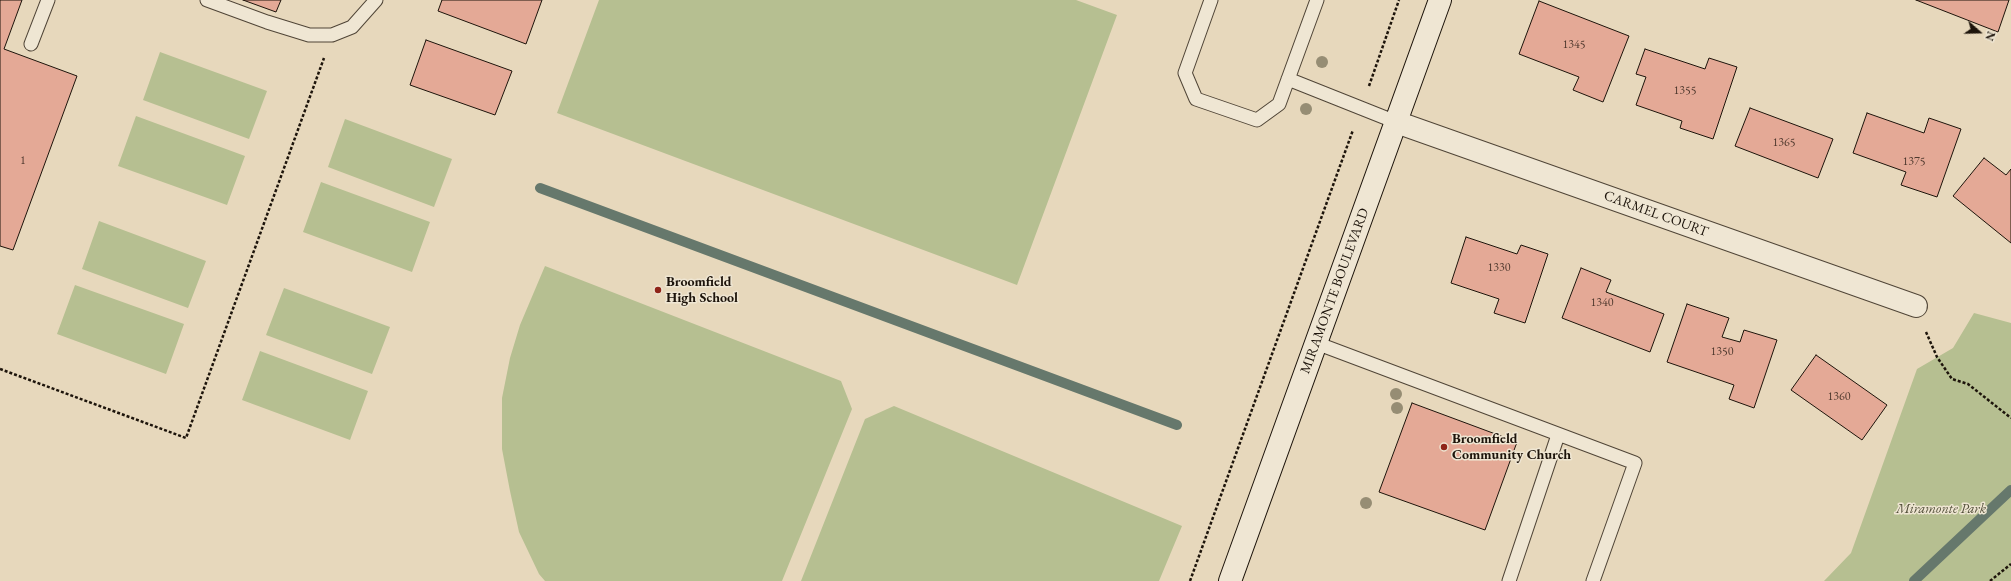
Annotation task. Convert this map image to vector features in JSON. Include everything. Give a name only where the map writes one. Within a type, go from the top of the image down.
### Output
[{"type":"street","name":"MIRAMONTE BOULEVARD","points":[[1230,581],[1440,0]]},
{"type":"street","name":"CARMEL COURT","points":[[1396,122],[1916,306]]},
{"type":"lane","points":[[31,44],[48,0]]},
{"type":"lane","points":[[206,0],[309,35],[332,35],[352,27],[376,0]]},
{"type":"lane","points":[[1211,0],[1185,73],[1196,99],[1257,120],[1278,104],[1316,0]]},
{"type":"lane","points":[[1288,79],[1396,122]]},
{"type":"lane","points":[[1316,343],[1635,463],[1593,581]]},
{"type":"lane","points":[[1509,581],[1558,435]]},
{"type":"path","points":[[1190,581],[1399,0]]},
{"type":"path","points":[[0,369],[186,438],[332,35]]},
{"type":"path","points":[[1916,306],[1937,357],[1952,379],[1968,384],[2011,418]]},
{"type":"path","points":[[1990,581],[2011,564]]},
{"type":"green space","points":[[599,0],[1076,0],[1117,15],[1017,285],[557,113]]},
{"type":"green space","points":[[160,52],[267,91],[249,139],[143,100]]},
{"type":"green space","points":[[136,116],[245,156],[227,205],[118,166]]},
{"type":"green space","points":[[345,119],[452,159],[434,207],[328,167]]},
{"type":"green space","points":[[321,182],[430,222],[412,272],[303,232]]},
{"type":"green space","points":[[99,221],[206,261],[188,308],[82,269]]},
{"type":"green space","points":[[545,266],[841,381],[852,409],[782,581],[545,581],[539,574],[519,532],[510,491],[502,449],[502,398],[510,358],[520,325]]},
{"type":"green space","points":[[75,285],[184,324],[166,374],[57,334]]},
{"type":"green space","points":[[284,288],[390,327],[372,374],[266,335]]},
{"type":"green space","name":"Miramonte Park","points":[[1974,313],[2011,323],[2011,581],[1824,581],[1851,553],[1917,369],[1953,348]]},
{"type":"green space","points":[[260,351],[368,391],[350,440],[242,400]]},
{"type":"green space","points":[[894,406],[1182,526],[1159,581],[801,581],[865,419]]},
{"type":"building","points":[[0,0],[22,0],[4,49],[77,76],[13,250],[0,246]]},
{"type":"building","points":[[243,0],[281,0],[276,12]]},
{"type":"building","points":[[442,0],[542,0],[526,44],[438,11]]},
{"type":"building","points":[[1916,0],[2009,0],[1998,32]]},
{"type":"building","points":[[1539,1],[1629,36],[1603,102],[1573,90],[1579,77],[1519,54]]},
{"type":"building","points":[[426,40],[512,71],[495,115],[410,85]]},
{"type":"building","points":[[1645,49],[1705,69],[1709,58],[1737,67],[1713,139],[1680,128],[1682,121],[1636,105],[1646,77],[1636,74]]},
{"type":"building","points":[[1750,108],[1833,139],[1818,178],[1735,146]]},
{"type":"building","points":[[1867,113],[1924,133],[1929,118],[1961,129],[1937,197],[1901,185],[1906,172],[1853,153]]},
{"type":"building","points":[[1984,158],[2006,175],[2011,169],[2011,243],[1953,196]]},
{"type":"building","points":[[1466,237],[1517,254],[1521,245],[1548,254],[1525,323],[1494,313],[1499,299],[1451,283]]},
{"type":"building","points":[[1581,268],[1611,280],[1606,292],[1664,314],[1650,352],[1562,318]]},
{"type":"building","points":[[1687,304],[1729,318],[1722,337],[1740,342],[1744,330],[1777,340],[1754,408],[1729,399],[1734,385],[1667,362]]},
{"type":"building","points":[[1816,355],[1887,405],[1862,440],[1791,390]]},
{"type":"building","points":[[1412,403],[1517,442],[1485,530],[1379,492]]},
{"type":"waterway","points":[[540,188],[1177,425]]},
{"type":"waterway","points":[[1914,581],[2011,490]]},
{"type":"place","name":"Broomfield High School","points":[[658,290]]},
{"type":"place","name":"Broomfield Community Church","points":[[1444,447]]}]
